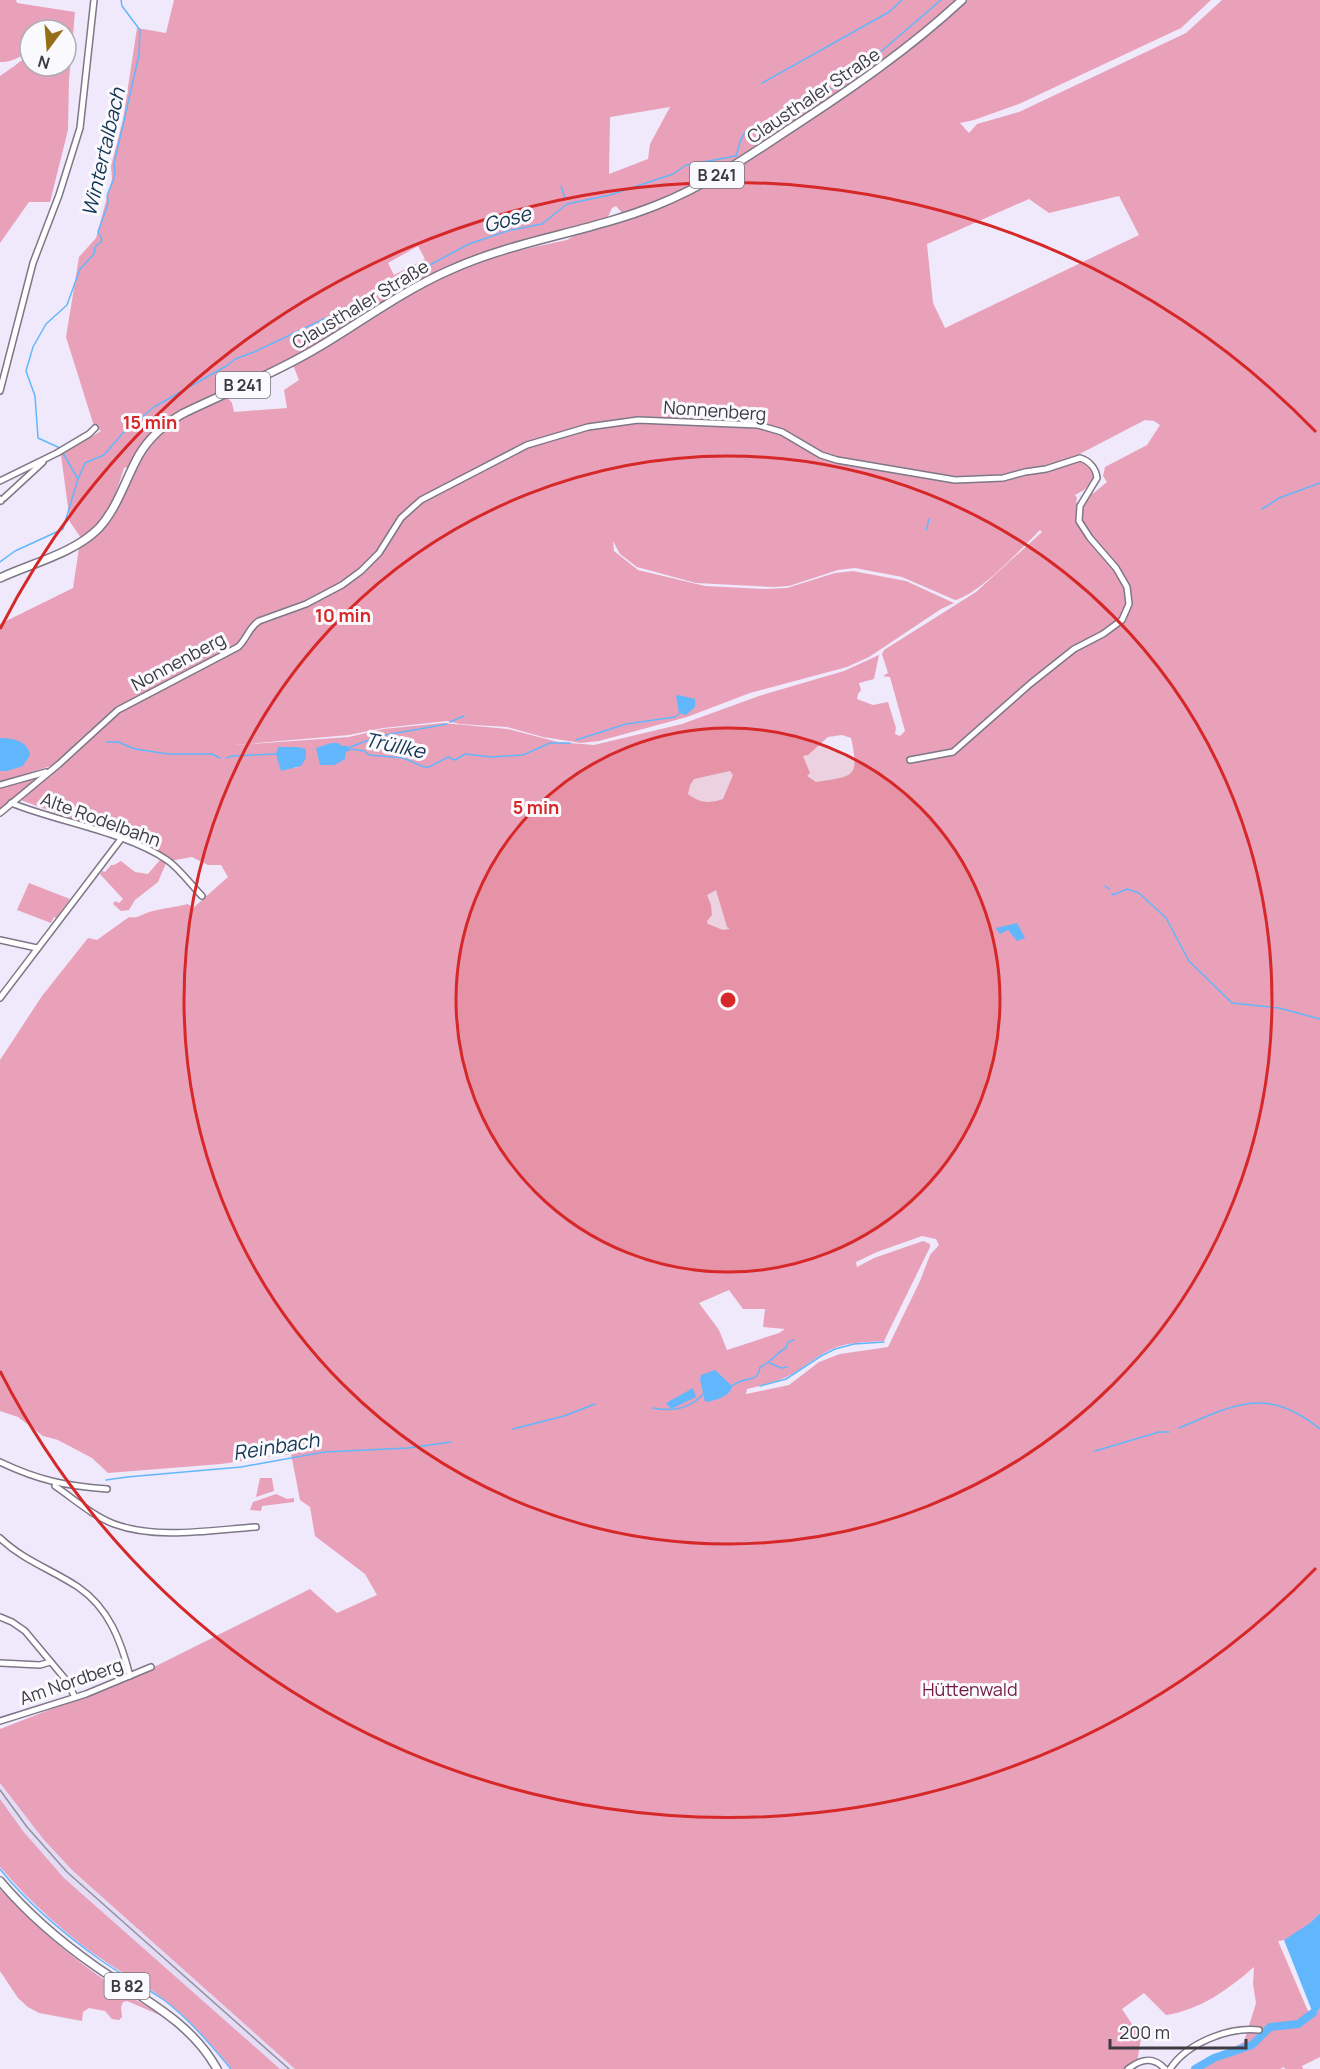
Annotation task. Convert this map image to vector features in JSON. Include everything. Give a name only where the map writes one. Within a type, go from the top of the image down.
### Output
[{"type":"main road","name":"Clausthaler Straße","points":[[0,579],[74,546],[97,530],[113,508],[144,448],[169,422],[182,414],[301,357],[406,292],[451,269],[506,249],[620,218],[684,193],[748,156],[846,93],[891,60],[962,0]]},
{"type":"main road","name":"B 82","points":[[0,1881],[38,1920],[69,1947],[173,2018],[217,2067]]},
{"type":"street","points":[[0,391],[33,263],[59,195],[80,128],[94,0]]},
{"type":"street","name":"Nonnenberg","points":[[0,785],[51,771],[118,710],[238,646],[253,624],[306,604],[342,585],[361,571],[379,553],[401,518],[421,500],[527,445],[588,427],[638,420],[679,421],[758,425],[782,432],[820,455],[837,460],[955,480],[1003,478],[1046,470],[1075,459],[1084,459],[1095,469],[1096,478],[1080,506],[1079,521],[1090,538],[1116,568],[1127,587],[1129,604],[1122,620],[1103,634],[1074,649],[1030,684],[953,752],[910,760]]},
{"type":"street","points":[[0,481],[57,453],[95,428]]},
{"type":"street","points":[[2,499],[48,457]]},
{"type":"street","points":[[0,813],[51,771]]},
{"type":"street","name":"Alte Rodelbahn","points":[[11,803],[121,839],[168,860],[202,896]]},
{"type":"street","points":[[0,998],[121,839]]},
{"type":"street","points":[[0,940],[37,948]]},
{"type":"street","points":[[0,1462],[26,1474],[56,1483],[107,1489]]},
{"type":"street","points":[[56,1483],[56,1486],[96,1514],[112,1523],[129,1528],[182,1532],[256,1527]]},
{"type":"street","points":[[0,1538],[27,1560],[76,1586],[93,1599],[109,1618],[122,1644],[130,1676]]},
{"type":"street","points":[[0,1617],[25,1631],[66,1680],[75,1697]]},
{"type":"street","points":[[0,1663],[40,1665],[50,1662]]},
{"type":"street","name":"Am Nordberg","points":[[0,1721],[75,1697],[151,1667]]},
{"type":"street","points":[[1170,2069],[1181,2055],[1203,2043],[1239,2030],[1259,2030]]},
{"type":"street","points":[[1128,2069],[1142,2060],[1149,2059],[1156,2061],[1165,2069]]},
{"type":"shaded area","points":[[0,1783],[44,1840],[73,1871],[295,2069],[280,2069],[64,1878],[23,1831],[0,1799]]},
{"type":"green space","points":[[0,0],[16,0],[17,3],[75,12],[74,18],[18,18],[18,58],[0,62]]},
{"type":"green space","points":[[174,0],[959,0],[889,59],[773,138],[683,190],[623,214],[616,206],[612,208],[607,219],[505,246],[471,258],[300,354],[256,377],[224,388],[168,419],[148,438],[131,466],[124,468],[109,507],[98,523],[81,538],[70,522],[61,455],[101,431],[93,423],[66,337],[79,257],[96,238],[112,179],[111,166],[123,120],[137,28],[166,33]],"holes":[[[670,107],[650,144],[648,159],[609,174],[610,117]],[[418,246],[425,259],[394,275],[388,263]]]},
{"type":"green space","name":"Hüttenwald","points":[[966,0],[1211,0],[1181,28],[1019,104],[960,123],[969,133],[977,124],[1019,112],[1186,33],[1222,0],[1320,0],[1320,1913],[1295,1935],[1278,1941],[1308,2011],[1312,2010],[1315,2015],[1320,2008],[1320,2057],[1302,2066],[1303,2069],[1285,2069],[1284,2067],[1280,2069],[1193,2069],[1244,2042],[1256,2003],[1253,1984],[1254,1967],[1213,1997],[1179,2012],[1166,2015],[1144,1993],[1122,2009],[1141,2038],[1136,2069],[295,2069],[73,1871],[44,1840],[0,1783],[0,1729],[136,1676],[310,1589],[337,1613],[377,1595],[365,1574],[315,1536],[310,1507],[300,1500],[291,1454],[221,1464],[108,1473],[92,1458],[58,1440],[43,1436],[18,1417],[0,1411],[0,1060],[42,996],[88,938],[97,940],[129,917],[188,904],[193,908],[228,877],[221,865],[208,865],[192,857],[170,861],[129,840],[18,799],[54,765],[0,782],[0,624],[73,588],[79,548],[112,519],[143,457],[154,442],[184,417],[228,398],[234,412],[287,408],[284,390],[299,380],[293,365],[389,305],[452,271],[516,248],[520,250],[567,240],[578,233],[630,219],[685,195],[871,78]],"holes":[[[1119,196],[1139,235],[945,328],[933,303],[927,244],[1029,199],[1049,213]],[[1145,420],[1154,421],[1160,425],[1147,445],[1105,467],[1103,476],[1107,482],[1076,503],[1075,495],[1084,490],[1094,479],[1092,470],[1083,462],[1078,461],[1020,476],[1018,471],[1052,466]],[[1040,530],[1042,532],[976,592],[884,650],[882,654],[888,673],[883,676],[890,677],[905,731],[900,736],[895,734],[896,728],[888,702],[873,705],[857,699],[861,690],[859,683],[874,679],[879,655],[844,671],[759,696],[682,724],[594,745],[558,742],[508,729],[443,723],[383,729],[349,737],[235,745],[349,735],[383,728],[447,721],[507,727],[543,737],[581,743],[599,741],[687,717],[750,693],[847,667],[869,657],[941,609],[954,603],[906,581],[853,571],[835,573],[787,588],[705,586],[638,570],[614,551],[613,541],[620,554],[637,567],[696,583],[789,586],[838,570],[855,568],[902,577],[955,600],[965,596],[999,570]],[[842,735],[851,738],[854,768],[846,776],[816,782],[807,776],[810,773],[803,756],[808,755],[828,737]],[[278,747],[301,749],[298,767],[294,768]],[[730,771],[733,775],[723,799],[718,801],[705,802],[692,797],[688,794],[694,779]],[[716,890],[727,927],[730,929],[723,930],[708,924],[707,921],[712,915],[707,895]],[[922,1236],[936,1239],[939,1245],[930,1255],[888,1347],[840,1354],[819,1362],[789,1385],[746,1394],[747,1389],[787,1377],[837,1347],[884,1341],[930,1244],[923,1241],[874,1258],[857,1267],[856,1262]],[[729,1290],[743,1309],[765,1309],[763,1327],[785,1329],[727,1350],[719,1330],[699,1303]]]},
{"type":"green space","points":[[18,63],[18,78],[69,78],[68,130],[50,202],[29,202],[0,243],[0,76]]},
{"type":"green space","points":[[34,777],[36,780],[0,810],[0,788]]},
{"type":"green space","points":[[160,860],[166,863],[158,882],[135,900],[129,910],[121,911],[113,904],[123,899],[100,874],[102,871],[105,872],[111,865],[121,861],[135,872],[148,874]]},
{"type":"green space","points":[[29,883],[70,899],[51,923],[17,910]]},
{"type":"green space","points":[[260,1478],[272,1478],[274,1491],[256,1497]]},
{"type":"green space","points":[[276,1494],[287,1499],[294,1498],[294,1502],[262,1506],[261,1511],[250,1510],[253,1502]]},
{"type":"green space","points":[[0,1799],[23,1831],[64,1878],[280,2069],[232,2069],[181,2013],[148,1988],[92,1952],[37,1906],[0,1867]]},
{"type":"green space","points":[[0,1889],[37,1926],[77,1960],[113,1986],[162,2016],[127,2001],[123,2002],[122,2017],[119,2020],[112,2019],[105,2011],[89,2008],[83,2012],[82,2021],[39,2013],[28,2007],[18,1998],[0,1971]]},
{"type":"water","points":[[676,696],[695,699],[695,707],[686,715],[679,713]]},
{"type":"water","points":[[0,738],[15,740],[26,746],[30,755],[23,766],[0,771]]},
{"type":"water","points":[[331,743],[348,746],[351,750],[346,752],[345,759],[335,765],[320,765],[316,748]]},
{"type":"water","points":[[278,747],[306,749],[306,758],[301,766],[281,771],[276,754]]},
{"type":"water","points":[[1017,923],[1025,938],[1017,941],[1008,930],[1000,934],[996,928]]},
{"type":"water","points":[[715,1370],[732,1386],[731,1390],[722,1397],[705,1402],[701,1375]]},
{"type":"water","points":[[693,1388],[696,1397],[671,1409],[666,1403]]},
{"type":"water","points":[[1320,1913],[1320,2008],[1314,2016],[1284,1940],[1310,1923]]},
{"type":"waterway","name":"Wintertalbach","points":[[0,562],[15,551],[63,529],[78,479],[60,448],[38,438],[35,396],[26,371],[33,347],[46,324],[67,305],[80,269],[94,254],[95,247],[102,239],[98,232],[108,205],[107,197],[114,175],[114,164],[139,55],[140,30],[122,6],[121,0]]},
{"type":"waterway","points":[[762,83],[889,12],[902,0]]},
{"type":"waterway","name":"Gose","points":[[78,479],[85,463],[104,455],[123,433],[154,407],[235,359],[366,299],[469,244],[507,231],[542,224],[567,204],[610,195],[673,174],[686,165],[736,156],[746,131],[777,126],[787,117],[856,73],[941,0]]},
{"type":"waterway","points":[[561,186],[565,198]]},
{"type":"waterway","points":[[1262,509],[1279,498],[1320,483]]},
{"type":"waterway","points":[[927,527],[929,519]]},
{"type":"waterway","name":"Trüllke","points":[[576,740],[626,724],[675,717],[679,714]]},
{"type":"waterway","points":[[450,722],[464,716]]},
{"type":"waterway","points":[[350,747],[380,736],[447,724]]},
{"type":"waterway","name":"Trüllke","points":[[107,742],[118,742],[135,749],[168,754],[212,754],[220,758]]},
{"type":"waterway","name":"Trüllke","points":[[351,749],[364,751],[369,755],[403,758],[429,767],[448,757],[455,760],[465,754],[491,757],[523,755],[550,743],[570,743]]},
{"type":"waterway","name":"Trüllke","points":[[226,758],[276,754]]},
{"type":"waterway","points":[[1105,886],[1109,889]]},
{"type":"waterway","points":[[1112,893],[1113,895],[1127,889],[1139,893],[1166,918],[1189,961],[1232,1003],[1279,1008],[1320,1019]]},
{"type":"waterway","name":"Reinbach","points":[[731,1386],[755,1377],[760,1367],[786,1348],[788,1342],[794,1340]]},
{"type":"waterway","points":[[760,1386],[786,1379],[835,1349],[854,1344],[884,1342]]},
{"type":"waterway","points":[[770,1363],[781,1368],[787,1367]]},
{"type":"waterway","name":"Reinbach","points":[[653,1408],[667,1410],[681,1408],[693,1403],[703,1394]]},
{"type":"waterway","points":[[1179,1428],[1223,1410],[1251,1403],[1266,1403],[1281,1406],[1296,1413],[1320,1429]]},
{"type":"waterway","name":"Reinbach","points":[[513,1429],[564,1416],[595,1404]]},
{"type":"waterway","points":[[1095,1451],[1159,1432],[1169,1432]]},
{"type":"waterway","name":"Reinbach","points":[[106,1480],[241,1467],[324,1452],[408,1448],[451,1442]]},
{"type":"waterway","points":[[0,1869],[35,1907],[74,1940],[102,1961],[164,2000],[199,2033],[231,2069]]},
{"type":"waterway","points":[[1195,2069],[1214,2058],[1252,2045],[1270,2027],[1298,2024],[1313,2013]]},
{"type":"railway","points":[[0,1790],[27,1827],[67,1872],[289,2069]]}]
